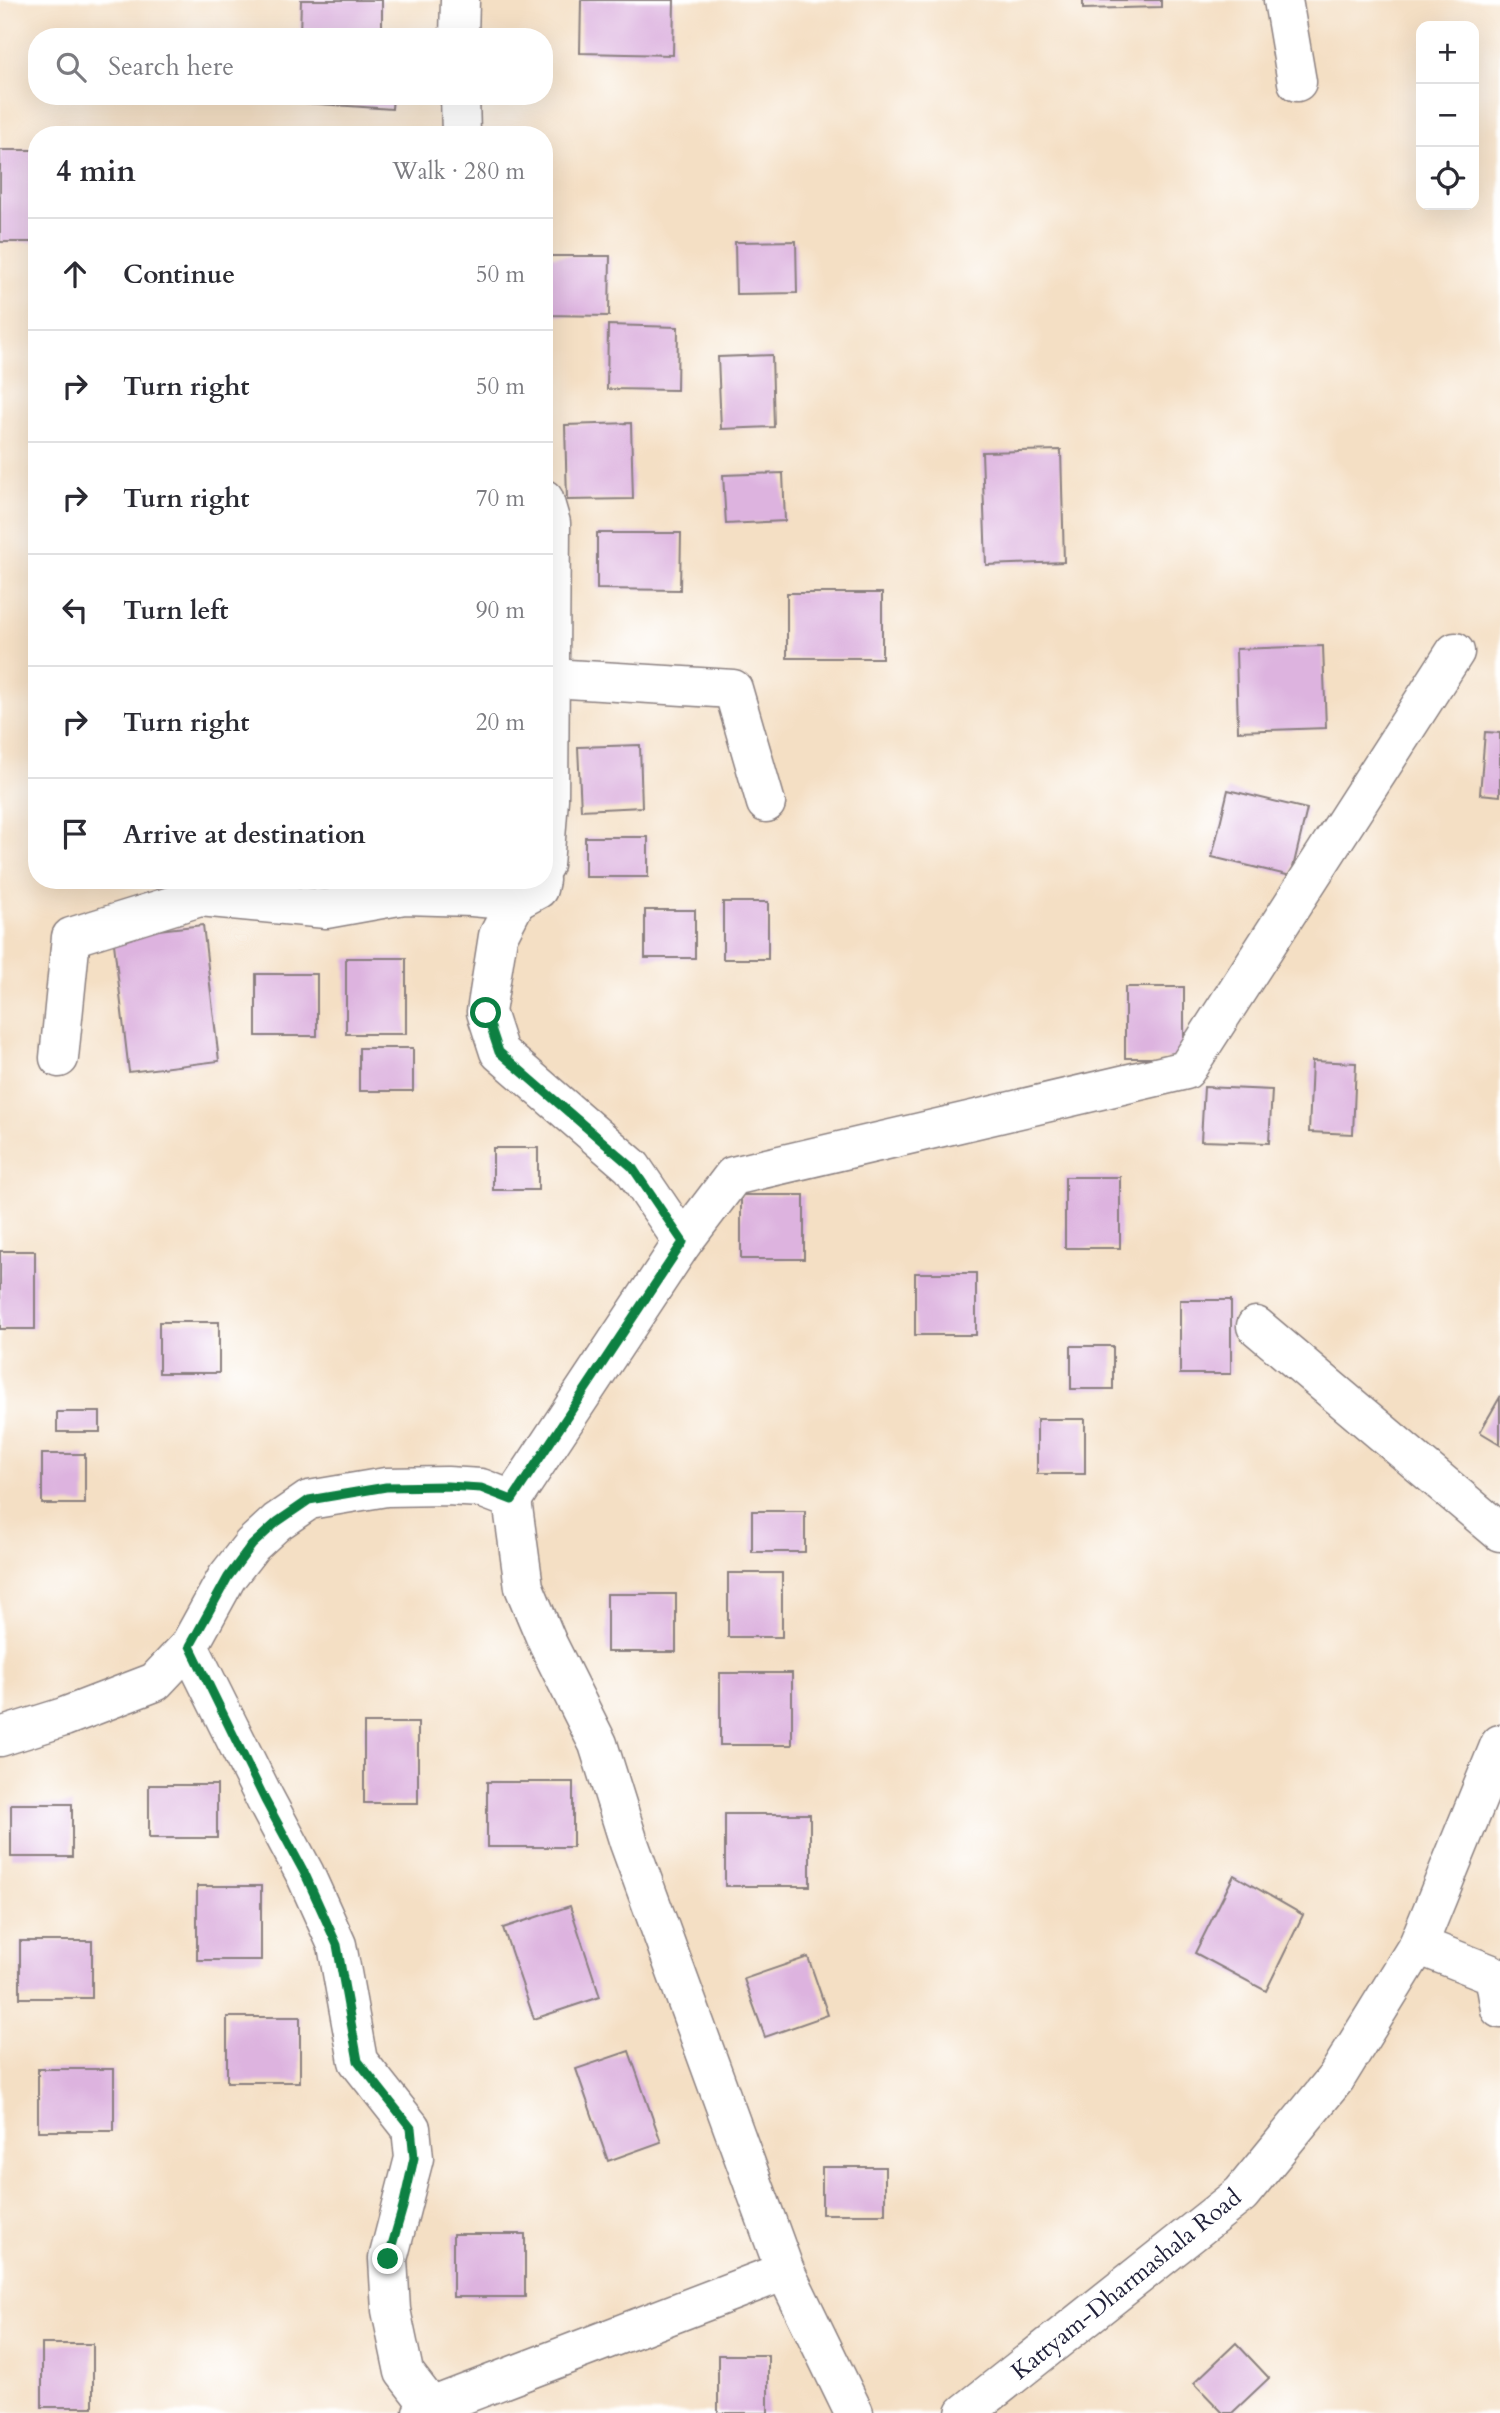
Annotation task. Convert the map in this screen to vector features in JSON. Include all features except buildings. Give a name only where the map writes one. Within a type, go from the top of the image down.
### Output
[{"type":"street","points":[[459,28],[460,0]]},
{"type":"street","points":[[1283,0],[1297,82]]},
{"type":"street","points":[[460,105],[461,126]]},
{"type":"street","points":[[854,2413],[785,2271],[629,1843],[598,1744],[548,1644],[524,1587],[512,1500],[683,1242],[733,1176],[1186,1070],[1455,652]]},
{"type":"street","points":[[553,678],[733,689],[766,803]]},
{"type":"street","points":[[528,891],[498,936],[486,1013],[499,1052],[632,1167],[683,1242]]},
{"type":"street","points":[[59,1058],[71,937],[200,897],[326,909],[404,895],[472,897],[528,891]]},
{"type":"street","points":[[1256,1326],[1500,1532]]},
{"type":"street","points":[[0,1737],[64,1717],[155,1682],[190,1646],[228,1577],[252,1545],[277,1522],[309,1500],[386,1487],[447,1486],[481,1488],[512,1500]]},
{"type":"street","points":[[190,1646],[265,1800],[305,1874],[337,1945],[358,2061],[411,2128],[414,2158],[388,2259],[391,2309],[404,2372],[426,2410],[785,2271]]},
{"type":"street","name":"Kattyam-Dharmashala Road","points":[[965,2413],[1241,2194],[1336,2078],[1418,1945],[1500,1744]]},
{"type":"street","points":[[1418,1945],[1494,1975],[1500,2009]]},
{"type":"route","points":[[388,2259],[414,2158],[411,2128],[358,2061],[337,1945],[305,1874],[265,1800],[190,1646],[228,1577],[252,1545],[277,1522],[309,1500],[386,1487],[447,1486],[481,1488],[512,1500],[683,1242],[632,1167],[499,1052],[486,1013]]}]
